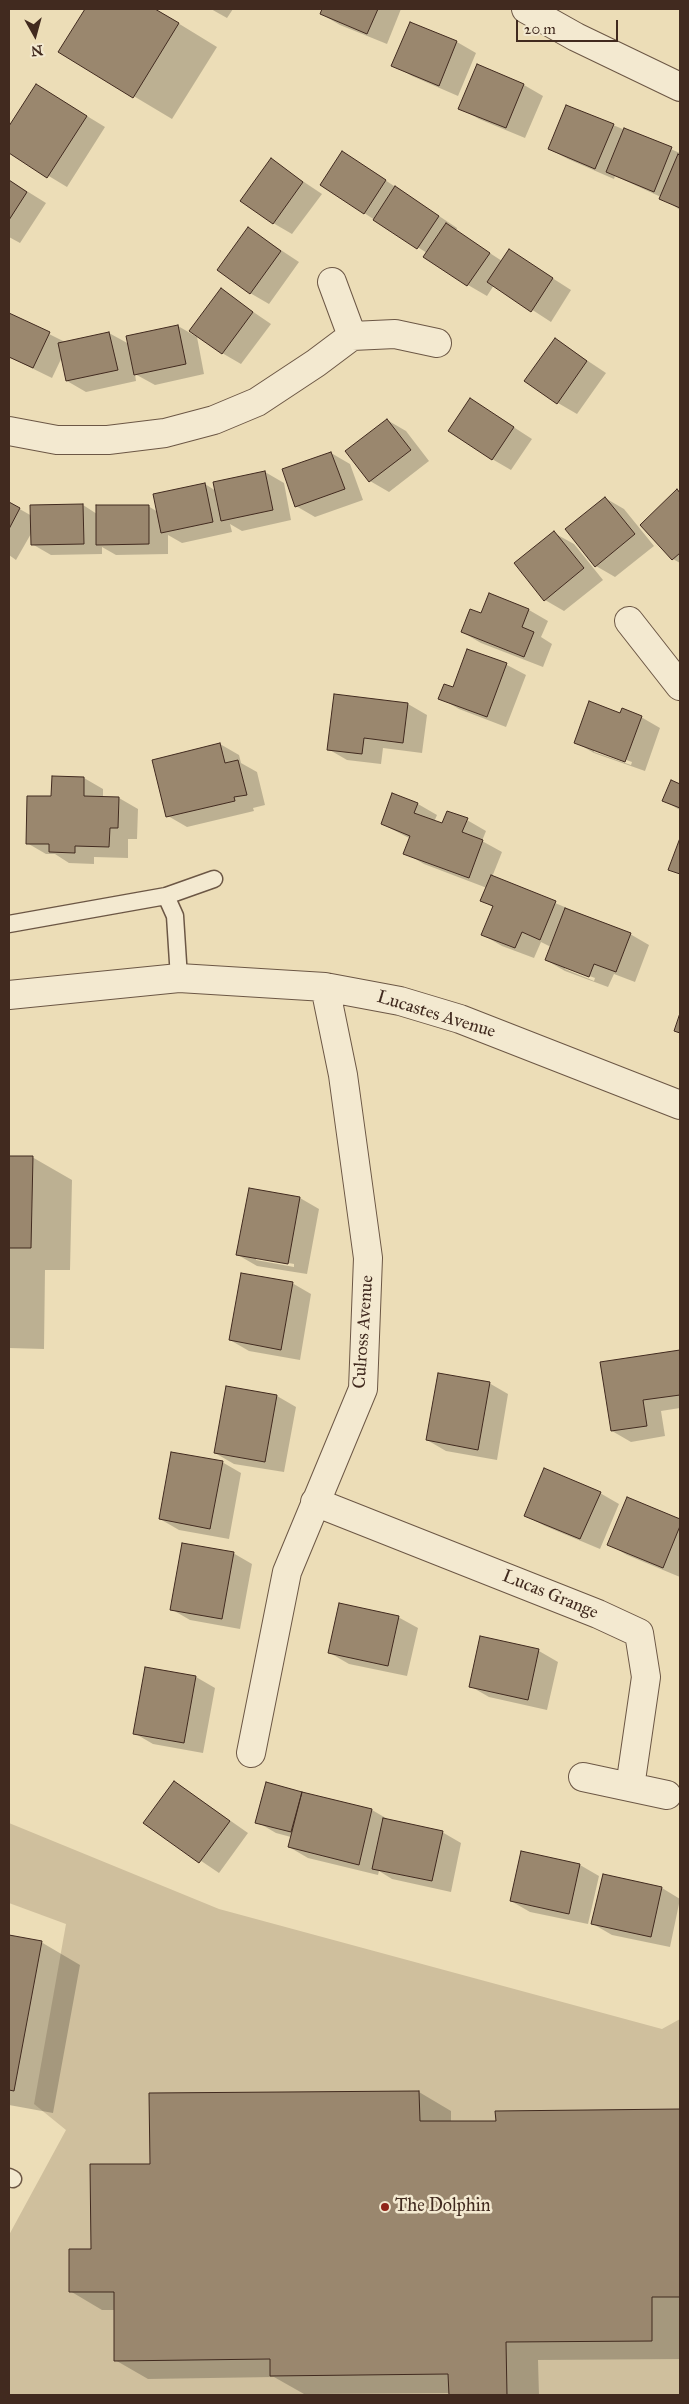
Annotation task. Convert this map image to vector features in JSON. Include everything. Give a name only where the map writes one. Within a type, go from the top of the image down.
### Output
[{"type":"street","points":[[526,9],[576,37],[680,87]]},
{"type":"street","points":[[332,282],[352,336]]},
{"type":"street","points":[[9,431],[57,440],[108,440],[165,433],[214,420],[257,402],[316,364],[352,336],[395,334],[437,343]]},
{"type":"street","points":[[629,621],[680,686]]},
{"type":"street","name":"Lucastes Avenue","points":[[9,995],[179,978],[325,987],[400,1001],[460,1019],[680,1105]]},
{"type":"street","name":"Culross Avenue","points":[[251,1753],[287,1572],[363,1388],[368,1258],[343,1074],[325,987]]},
{"type":"street","name":"Lucas Grange","points":[[315,1502],[598,1614],[639,1633],[646,1677],[630,1787]]},
{"type":"street","points":[[584,1777],[667,1795]]},
{"type":"lane","points":[[9,924],[166,896],[214,879]]},
{"type":"lane","points":[[166,896],[174,916],[179,978]]},
{"type":"shaded area","points":[[9,1823],[219,1909],[662,2029],[680,2019],[680,2395],[9,2395],[9,2235],[66,2130],[34,2104],[66,1924],[9,1903]]},
{"type":"building","points":[[85,9],[155,9],[179,23],[133,98],[58,52]]},
{"type":"building","points":[[322,9],[378,9],[367,34],[320,14]]},
{"type":"building","points":[[410,22],[457,41],[439,86],[391,66]]},
{"type":"building","points":[[477,64],[524,84],[506,128],[458,109]]},
{"type":"building","points":[[36,84],[87,116],[47,178],[9,153],[9,126]]},
{"type":"building","points":[[566,105],[614,124],[595,169],[548,149]]},
{"type":"building","points":[[624,128],[672,147],[654,192],[606,172]]},
{"type":"building","points":[[342,151],[386,180],[364,214],[320,185]]},
{"type":"building","points":[[678,154],[680,156],[680,208],[659,199]]},
{"type":"building","points":[[271,158],[303,182],[273,224],[240,201]]},
{"type":"building","points":[[9,180],[27,192],[9,220]]},
{"type":"building","points":[[395,186],[439,216],[417,249],[373,220]]},
{"type":"building","points":[[446,223],[490,253],[467,286],[423,257]]},
{"type":"building","points":[[248,227],[281,251],[250,294],[217,270]]},
{"type":"building","points":[[509,249],[553,278],[531,312],[487,282]]},
{"type":"building","points":[[221,288],[253,312],[222,354],[189,331]]},
{"type":"building","points":[[9,313],[50,332],[33,368],[9,357]]},
{"type":"building","points":[[178,325],[186,364],[134,375],[126,336]]},
{"type":"building","points":[[109,332],[118,370],[66,381],[58,343]]},
{"type":"building","points":[[555,338],[587,361],[557,404],[524,381]]},
{"type":"building","points":[[470,398],[514,427],[492,460],[448,431]]},
{"type":"building","points":[[387,419],[411,450],[369,482],[345,451]]},
{"type":"building","points":[[331,452],[345,489],[295,507],[282,469]]},
{"type":"building","points":[[265,471],[273,510],[221,521],[213,482]]},
{"type":"building","points":[[205,483],[213,522],[161,533],[153,494]]},
{"type":"building","points":[[677,489],[680,493],[680,553],[672,560],[640,525]]},
{"type":"building","points":[[605,497],[635,534],[595,567],[565,529]]},
{"type":"building","points":[[9,502],[20,508],[9,529]]},
{"type":"building","points":[[83,504],[84,544],[31,545],[30,505]]},
{"type":"building","points":[[96,505],[149,505],[149,544],[96,545]]},
{"type":"building","points":[[554,531],[584,568],[544,601],[514,563]]},
{"type":"building","points":[[489,593],[529,609],[522,627],[534,632],[524,657],[461,632],[470,609],[481,613]]},
{"type":"building","points":[[467,649],[507,663],[487,717],[438,699],[444,684],[453,687]]},
{"type":"building","points":[[334,694],[408,703],[403,743],[364,738],[362,754],[327,750]]},
{"type":"building","points":[[589,701],[620,713],[622,708],[642,716],[625,762],[574,743]]},
{"type":"building","points":[[220,743],[225,763],[238,760],[247,795],[234,797],[235,801],[166,817],[152,760]]},
{"type":"building","points":[[52,776],[84,777],[84,796],[119,797],[118,828],[110,828],[109,847],[75,846],[75,853],[49,852],[49,844],[26,844],[27,796],[51,796]]},
{"type":"building","points":[[671,780],[680,784],[680,808],[662,801]]},
{"type":"building","points":[[392,793],[418,803],[414,813],[442,823],[447,811],[468,818],[462,832],[483,840],[469,878],[403,854],[410,836],[381,824]]},
{"type":"building","points":[[680,838],[680,874],[668,870]]},
{"type":"building","points":[[491,875],[556,901],[540,940],[522,932],[515,948],[481,935],[493,906],[480,901]]},
{"type":"building","points":[[565,908],[631,933],[616,972],[594,964],[589,977],[545,960]]},
{"type":"building","points":[[680,1013],[680,1033],[674,1031]]},
{"type":"building","points":[[9,1156],[33,1156],[31,1248],[9,1248]]},
{"type":"building","points":[[249,1188],[300,1197],[288,1264],[236,1255]]},
{"type":"building","points":[[241,1273],[293,1282],[281,1350],[229,1340]]},
{"type":"building","points":[[680,1350],[680,1395],[643,1400],[647,1426],[611,1431],[600,1362]]},
{"type":"building","points":[[438,1373],[490,1382],[478,1450],[426,1440]]},
{"type":"building","points":[[226,1386],[277,1395],[265,1462],[214,1453]]},
{"type":"building","points":[[171,1452],[223,1461],[210,1529],[159,1519]]},
{"type":"building","points":[[544,1468],[601,1492],[580,1539],[524,1516]]},
{"type":"building","points":[[627,1497],[680,1519],[680,1526],[663,1568],[607,1545]]},
{"type":"building","points":[[182,1543],[234,1552],[222,1619],[170,1610]]},
{"type":"building","points":[[339,1603],[399,1616],[388,1666],[328,1653]]},
{"type":"building","points":[[480,1636],[539,1649],[528,1700],[469,1687]]},
{"type":"building","points":[[145,1667],[196,1676],[184,1743],[133,1734]]},
{"type":"building","points":[[174,1781],[230,1821],[199,1863],[143,1823]]},
{"type":"building","points":[[266,1782],[302,1792],[291,1832],[255,1823]]},
{"type":"building","points":[[302,1792],[372,1809],[359,1865],[288,1847]]},
{"type":"building","points":[[383,1818],[443,1831],[432,1881],[372,1869]]},
{"type":"building","points":[[521,1851],[580,1864],[569,1914],[510,1901]]},
{"type":"building","points":[[603,1874],[662,1887],[651,1937],[591,1924]]},
{"type":"building","points":[[9,1935],[42,1941],[14,2091],[9,2090]]},
{"type":"building","name":"The Dolphin","points":[[419,2091],[420,2121],[496,2121],[495,2111],[680,2109],[680,2297],[652,2297],[652,2341],[506,2342],[507,2395],[449,2395],[448,2374],[270,2376],[270,2359],[114,2361],[114,2292],[69,2292],[69,2249],[91,2249],[90,2164],[150,2164],[149,2093]]},
{"type":"place","name":"The Dolphin","points":[[385,2207]]}]
